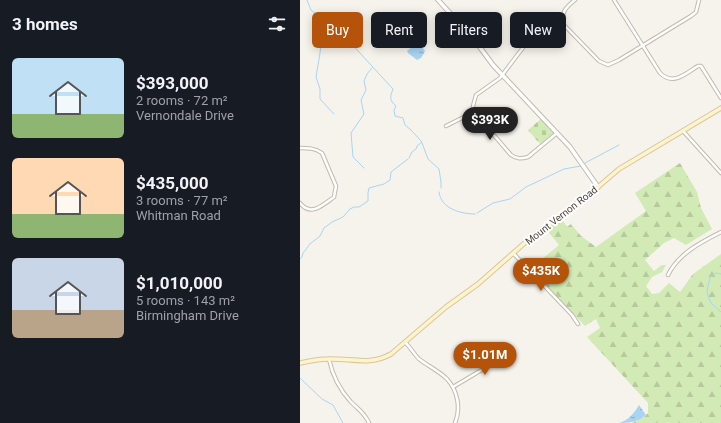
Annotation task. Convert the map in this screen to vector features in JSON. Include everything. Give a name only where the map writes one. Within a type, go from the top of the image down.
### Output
[{"type":"main road","name":"Mount Vernon Road","points":[[300,363],[329,359],[364,361],[376,360],[391,354],[446,307],[478,284],[535,234],[630,161],[721,108]]},
{"type":"street","points":[[438,0],[473,38],[487,58],[502,75],[570,147],[598,187]]},
{"type":"street","points":[[575,0],[564,10],[562,20],[568,29],[598,61],[608,65],[619,60],[691,16],[696,12],[699,0]]},
{"type":"street","points":[[614,0],[660,73],[665,78],[670,79],[680,77],[698,66],[701,66],[721,98]]},
{"type":"street","points":[[522,48],[502,75],[476,95],[472,106],[474,112],[511,155],[518,158],[522,159],[528,157],[558,133]]},
{"type":"street","points":[[446,126],[474,112]]},
{"type":"street","points":[[682,131],[721,173]]},
{"type":"street","points":[[300,148],[311,148],[322,153],[336,186],[334,197],[320,208],[314,210],[308,209],[300,203]]},
{"type":"street","points":[[668,275],[670,270],[685,254],[721,232]]},
{"type":"street","points":[[513,252],[572,315],[578,324]]},
{"type":"street","points":[[405,342],[420,359],[446,378],[453,387],[458,401],[455,423]]},
{"type":"street","points":[[453,387],[510,350]]},
{"type":"street","points":[[329,359],[331,370],[336,379],[350,401],[366,415],[369,423]]},
{"type":"green space","points":[[542,118],[555,132],[540,144],[528,130]]},
{"type":"green space","points":[[680,163],[697,192],[701,208],[712,229],[686,245],[674,238],[664,243],[645,260],[654,271],[662,265],[666,265],[662,272],[652,277],[646,286],[652,294],[659,293],[669,283],[680,292],[693,274],[721,254],[721,423],[631,423],[644,417],[648,413],[648,403],[587,337],[600,328],[596,319],[585,326],[537,276],[541,272],[536,264],[559,245],[546,229],[561,218],[567,227],[571,224],[581,236],[596,247],[646,211],[635,193]]},
{"type":"water","points":[[410,48],[423,48],[425,51],[421,58],[417,60],[407,51]]},
{"type":"water","points":[[639,405],[646,415],[633,422],[619,423],[628,418]]},
{"type":"waterway","points":[[307,0],[311,10],[348,40],[393,89],[391,98],[392,102],[396,106],[394,110],[395,116],[403,118],[405,125],[422,142],[412,152],[409,158]]},
{"type":"waterway","points":[[321,48],[316,77],[320,89],[320,99],[334,114]]},
{"type":"waterway","points":[[364,168],[353,157],[351,133],[364,114],[361,100],[366,90],[364,81],[372,68]]},
{"type":"waterway","points":[[422,143],[428,159],[439,169],[441,188]]},
{"type":"waterway","points":[[585,163],[619,145]]},
{"type":"waterway","points":[[300,259],[310,244],[320,236],[324,228],[343,217],[350,209],[359,207],[368,201],[369,188],[384,184],[390,180],[391,172],[408,159]]},
{"type":"waterway","points":[[477,213],[493,203],[510,199],[526,187],[564,169],[581,166]]},
{"type":"waterway","points":[[439,192],[444,203],[452,209],[458,212],[475,214]]},
{"type":"waterway","points":[[721,274],[716,273],[710,277],[707,291],[711,303],[721,312]]},
{"type":"waterway","points":[[300,378],[322,399],[333,405],[343,423]]}]
